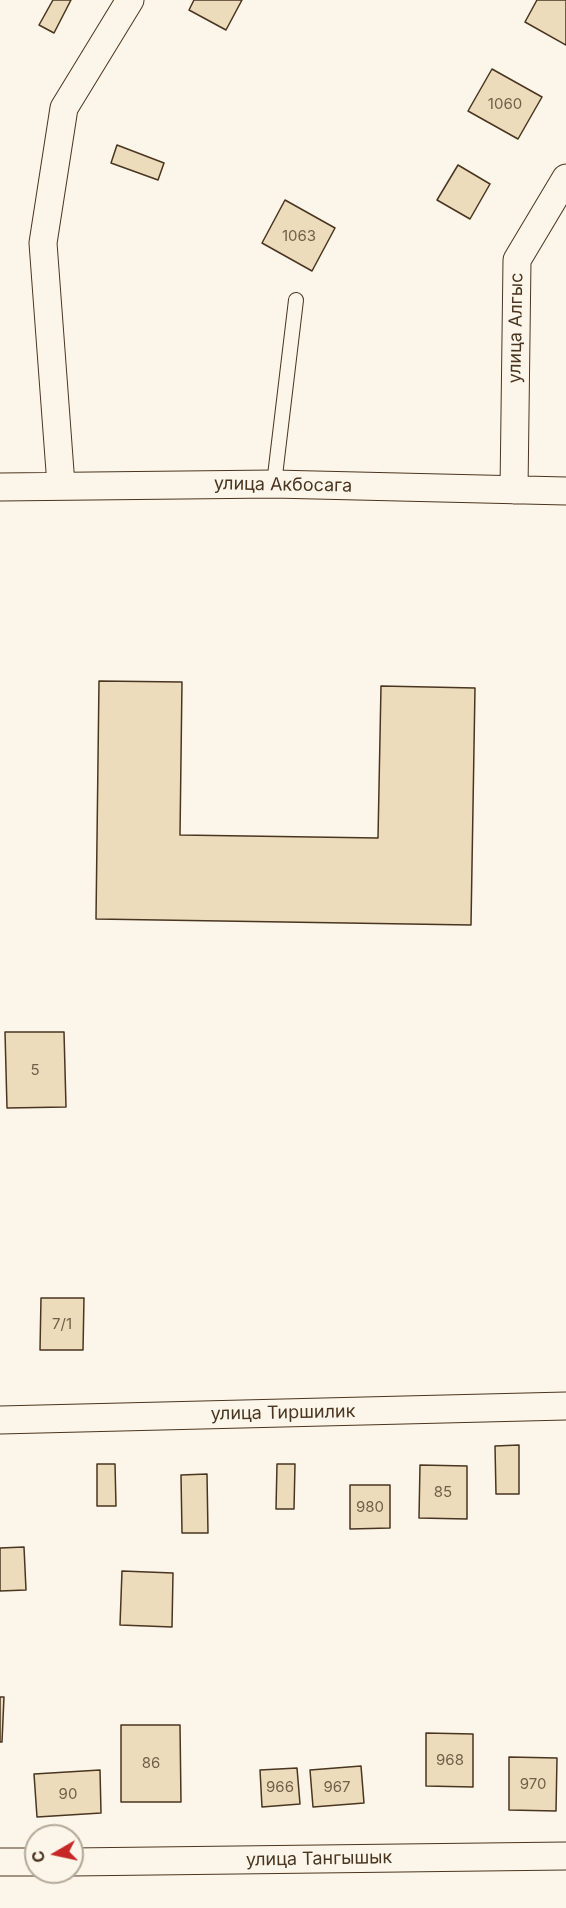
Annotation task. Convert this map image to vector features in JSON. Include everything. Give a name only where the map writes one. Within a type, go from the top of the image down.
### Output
[{"type":"street","points":[[61,485],[43,243],[64,108],[130,0]]},
{"type":"street","name":"улица Алгыс","points":[[514,490],[517,260],[566,178]]},
{"type":"street","name":"улица Акбосага","points":[[0,487],[274,483],[566,491]]},
{"type":"street","name":"улица Тиршилик","points":[[0,1420],[566,1406]]},
{"type":"street","name":"улица Тангышык","points":[[84,1862],[566,1856]]},
{"type":"street","points":[[0,1862],[24,1862]]},
{"type":"lane","points":[[274,483],[297,300]]},
{"type":"building","points":[[53,0],[71,0],[54,33],[39,25]]},
{"type":"building","points":[[194,0],[242,0],[226,30],[189,10]]},
{"type":"building","points":[[537,0],[566,0],[566,45],[525,22]]},
{"type":"building","points":[[492,69],[542,97],[518,139],[468,111]]},
{"type":"building","points":[[117,145],[164,163],[158,180],[111,163]]},
{"type":"building","points":[[458,165],[490,184],[470,219],[437,200]]},
{"type":"building","points":[[285,200],[335,228],[312,271],[262,243]]},
{"type":"building","points":[[99,681],[182,682],[180,835],[378,838],[381,686],[475,688],[471,925],[96,919]]},
{"type":"building","points":[[5,1032],[64,1032],[66,1107],[7,1108]]},
{"type":"building","points":[[41,1298],[84,1298],[83,1350],[40,1350]]},
{"type":"building","points":[[519,1445],[519,1494],[496,1494],[495,1446]]},
{"type":"building","points":[[97,1464],[115,1464],[116,1506],[97,1506]]},
{"type":"building","points":[[277,1464],[295,1464],[294,1509],[276,1509]]},
{"type":"building","points":[[420,1465],[467,1466],[467,1519],[419,1518]]},
{"type":"building","points":[[207,1474],[208,1533],[182,1533],[181,1475]]},
{"type":"building","points":[[350,1485],[390,1485],[390,1528],[350,1529]]},
{"type":"building","points":[[24,1547],[26,1590],[0,1591],[0,1548]]},
{"type":"building","points":[[122,1571],[173,1573],[172,1627],[120,1625]]},
{"type":"building","points":[[0,1697],[4,1697],[2,1742],[0,1742]]},
{"type":"building","points":[[121,1725],[180,1725],[181,1802],[121,1802]]},
{"type":"building","points":[[426,1733],[473,1734],[473,1787],[426,1786]]},
{"type":"building","points":[[509,1757],[557,1758],[556,1811],[509,1810]]},
{"type":"building","points":[[361,1766],[364,1803],[313,1807],[310,1770]]},
{"type":"building","points":[[297,1768],[300,1804],[262,1807],[260,1770]]},
{"type":"building","points":[[100,1770],[101,1813],[37,1817],[34,1774]]}]
